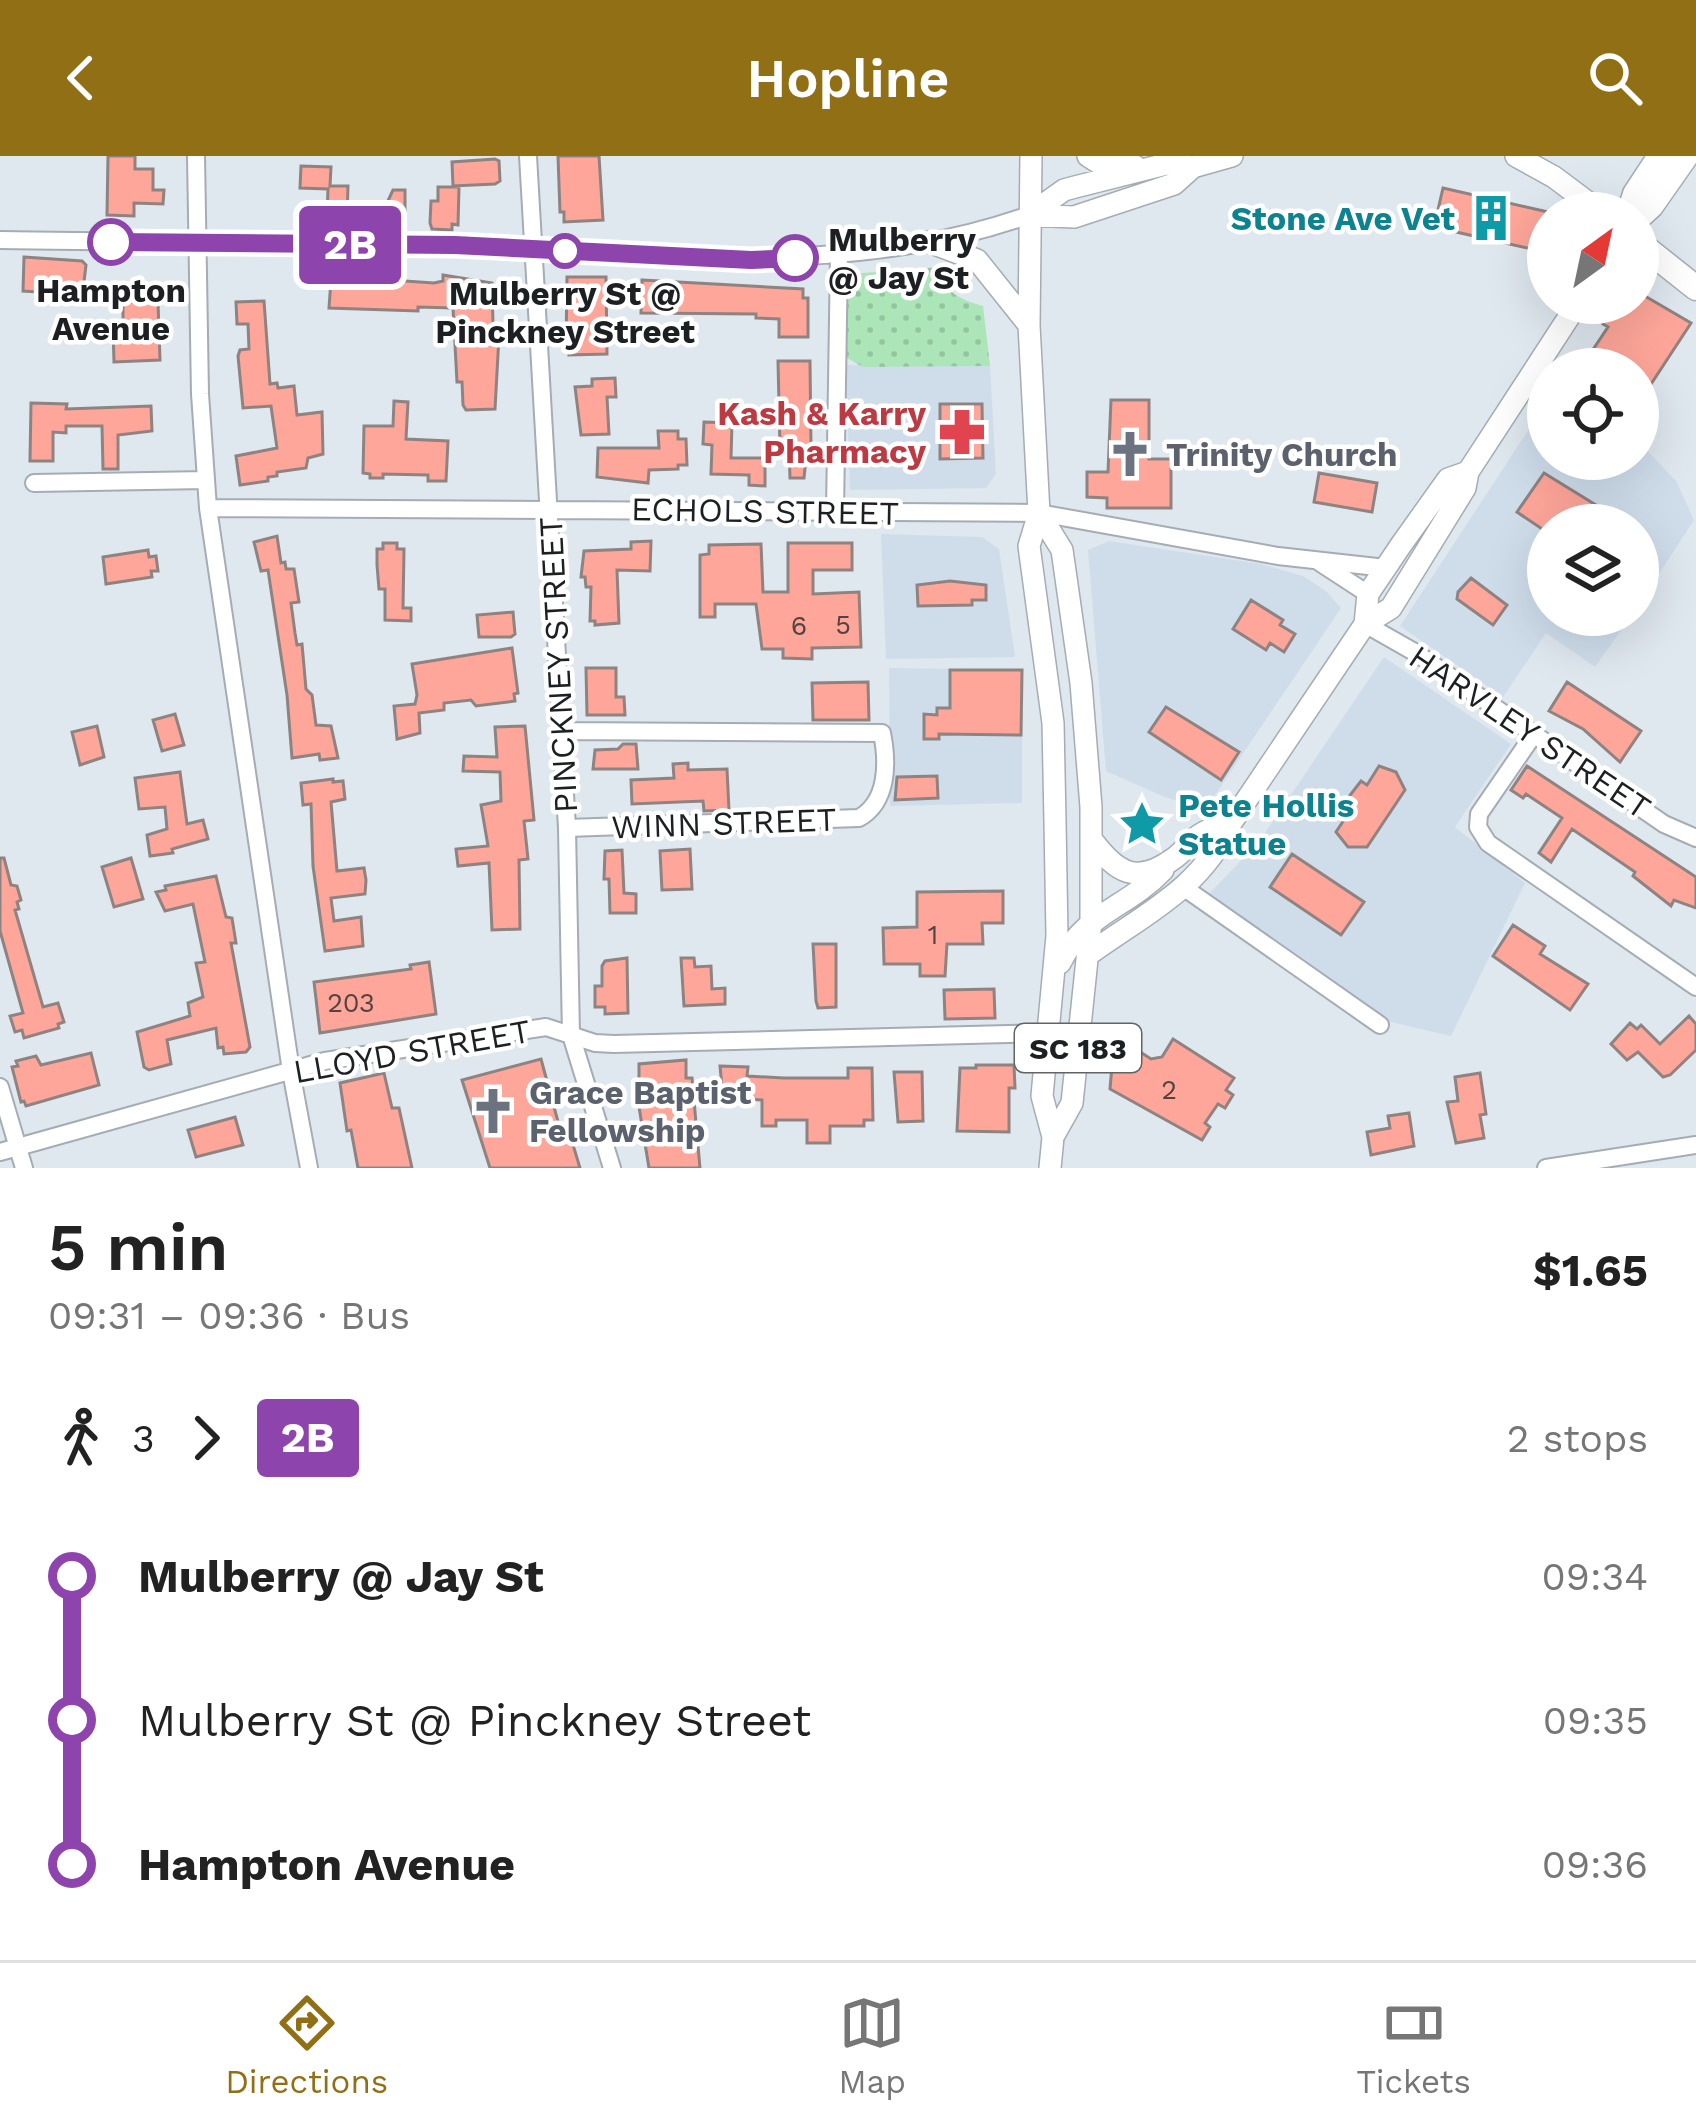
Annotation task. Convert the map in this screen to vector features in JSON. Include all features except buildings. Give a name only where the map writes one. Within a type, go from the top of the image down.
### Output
[{"type":"highway","points":[[1636,192],[1660,156]]},
{"type":"highway","points":[[1659,194],[1685,156]]},
{"type":"highway","points":[[1659,259],[1696,288]]},
{"type":"main road","name":"SC 183","points":[[1030,156],[1029,325],[1039,513],[1029,546],[1053,723],[1054,974],[1042,1096],[1053,1136],[1050,1168]]},
{"type":"main road","points":[[1088,156],[1102,165],[1193,167],[1232,156]]},
{"type":"main road","points":[[1516,156],[1574,192]]},
{"type":"main road","points":[[1029,214],[1064,190],[1166,164]]},
{"type":"main road","points":[[1029,214],[1074,217],[1174,184],[1193,167]]},
{"type":"main road","points":[[929,242],[977,260],[1029,325]]},
{"type":"main road","points":[[1088,956],[1186,889],[1217,853],[1231,823],[1365,624],[1391,608],[1465,488],[1468,472],[1564,324]]},
{"type":"main road","points":[[1365,624],[1368,594],[1448,478],[1468,472]]},
{"type":"main road","name":"SC 183","points":[[1039,513],[1062,550],[1081,683],[1091,840],[1091,921],[1072,1103],[1053,1136]]},
{"type":"main road","points":[[1054,974],[1072,938],[1091,921],[1153,880],[1202,833],[1231,823]]},
{"type":"main road","points":[[1091,840],[1110,864],[1129,874],[1149,872],[1172,860]]},
{"type":"street","points":[[196,156],[195,243],[208,508],[309,1168]]},
{"type":"street","name":"PINCKNEY STREET","points":[[528,156],[567,828],[571,1035],[612,1168]]},
{"type":"street","points":[[0,239],[535,249],[751,260],[839,255],[929,242],[974,234],[1029,214]]},
{"type":"street","points":[[835,511],[839,255]]},
{"type":"street","points":[[34,483],[206,480]]},
{"type":"street","name":"ECHOLS STREET","points":[[208,508],[1039,513],[1318,562],[1386,568]]},
{"type":"street","name":"ECHOLS STREET","points":[[1318,562],[1368,594]]},
{"type":"street","name":"HARVLEY STREET","points":[[1365,624],[1416,653],[1664,824],[1696,838]]},
{"type":"street","name":"WINN STREET","points":[[561,731],[882,733],[885,762],[873,810],[859,818],[567,828]]},
{"type":"street","points":[[1534,734],[1479,814],[1478,827],[1488,843],[1696,987]]},
{"type":"street","points":[[1186,889],[1380,1025]]},
{"type":"street","name":"LLOYD STREET","points":[[9,1149],[325,1061],[546,1027],[614,1044],[1047,1033]]},
{"type":"street","points":[[0,1087],[9,1149],[24,1168]]},
{"type":"street","points":[[1546,1168],[1696,1145]]},
{"type":"shaded area","points":[[846,365],[990,366],[996,474],[986,488],[850,490]]},
{"type":"shaded area","points":[[1527,432],[1527,480],[1659,480],[1659,463],[1676,481],[1694,520],[1659,574],[1659,504],[1527,504],[1527,636],[1544,636],[1503,697],[1400,626]]},
{"type":"shaded area","points":[[881,534],[982,537],[999,549],[1015,657],[886,659]]},
{"type":"shaded area","points":[[1109,541],[1261,564],[1303,576],[1341,608],[1205,810],[1106,771],[1088,550]]},
{"type":"shaded area","points":[[1550,636],[1617,636],[1595,667]]},
{"type":"shaded area","points":[[1384,657],[1511,744],[1455,827],[1525,883],[1451,1036],[1391,1022],[1206,897],[1259,842]]},
{"type":"shaded area","points":[[889,668],[1022,670],[1022,803],[890,806]]},
{"type":"green space","points":[[940,267],[944,283],[954,294],[983,306],[990,366],[863,367],[847,358],[846,285],[850,274]]},
{"type":"bus line","name":"2B","points":[[111,242],[455,245],[751,260],[795,258]]},
{"type":"place","name":"Stone Ave Vet","points":[[1491,218]]},
{"type":"place","name":"Hampton Avenue","points":[[111,242]]},
{"type":"place","name":"Mulberry St @ Pinckney Street","points":[[565,251]]},
{"type":"place","name":"Mulberry @ Jay St","points":[[795,258]]},
{"type":"place","name":"Kash & Karry Pharmacy","points":[[962,432]]},
{"type":"place","name":"Trinity Church","points":[[1130,454]]},
{"type":"place","name":"Pete Hollis Statue","points":[[1142,824]]},
{"type":"place","name":"Grace Baptist Fellowship","points":[[493,1111]]}]
